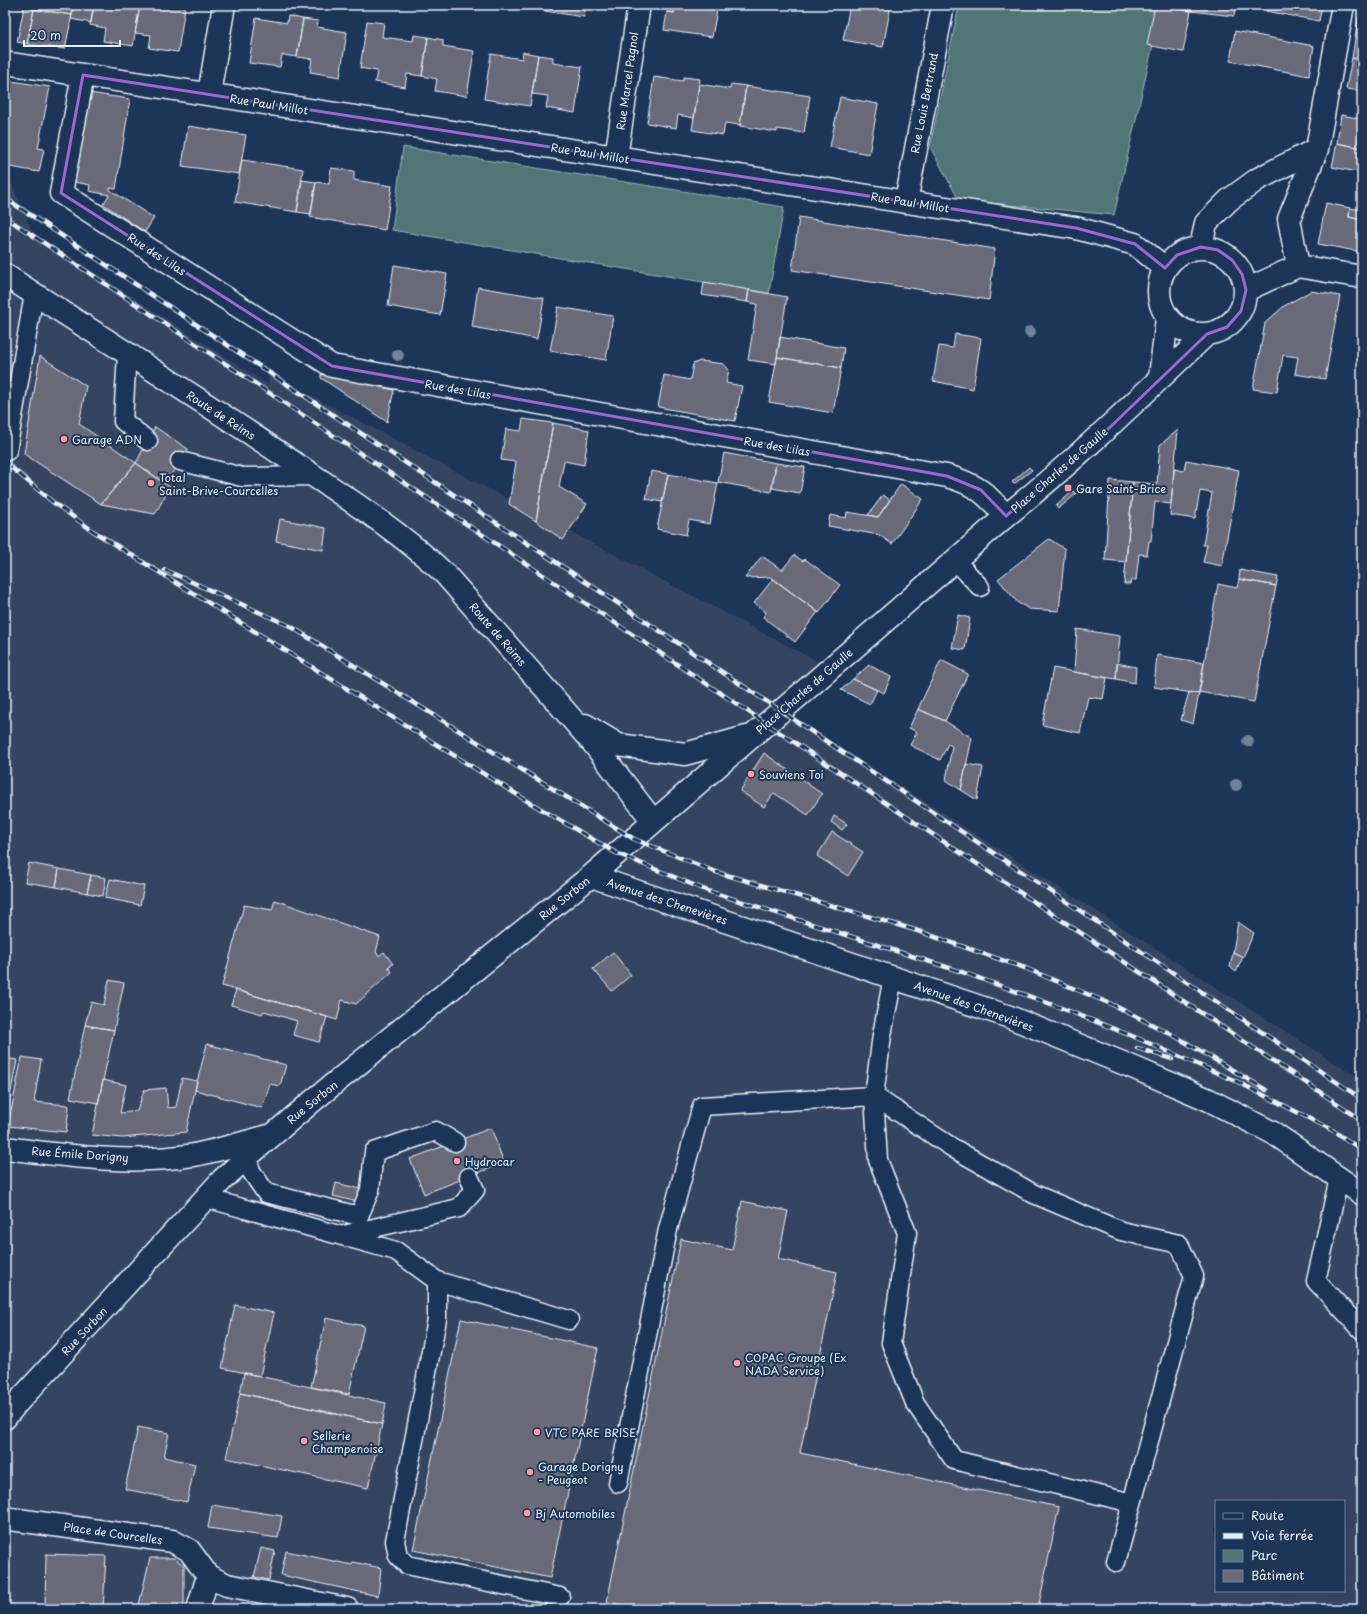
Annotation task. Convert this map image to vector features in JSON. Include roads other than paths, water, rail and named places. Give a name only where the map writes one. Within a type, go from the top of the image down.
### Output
[{"type":"street","points":[[209,94],[224,5]]},
{"type":"street","name":"Rue Marcel Pagnol","points":[[616,157],[639,5]]},
{"type":"street","name":"Rue Louis Bertrand","points":[[906,202],[943,5]]},
{"type":"street","points":[[1298,266],[1289,220],[1317,150],[1343,5]]},
{"type":"street","name":"Rue Paul Millot","points":[[5,63],[1076,228],[1135,244],[1165,268]]},
{"type":"street","name":"Rue des Lilas","points":[[83,75],[62,193],[332,366],[947,476],[967,482],[981,490],[1006,516]]},
{"type":"street","points":[[1201,247],[1206,223],[1229,200],[1258,179],[1317,150]]},
{"type":"street","points":[[1201,247],[1218,250],[1232,260],[1242,274],[1246,290],[1241,311],[1227,327],[1207,334],[1192,334],[1178,328],[1167,318],[1159,302],[1159,284],[1165,268],[1177,255],[1201,247]]},
{"type":"street","points":[[1246,290],[1298,266],[1362,277]]},
{"type":"street","name":"Route de Reims","points":[[5,275],[315,476],[393,529],[430,560],[445,574],[570,716],[593,743],[653,821]]},
{"type":"street","points":[[1160,377],[1167,318]]},
{"type":"street","name":"Place Charles de Gaulle","points":[[653,821],[1006,516],[1055,476],[1105,432],[1160,377],[1207,334]]},
{"type":"street","points":[[570,716],[618,745],[685,754],[753,734]]},
{"type":"street","name":"Rue Sorbon","points":[[5,1418],[17,1403],[206,1198],[247,1157],[590,876],[653,821]]},
{"type":"street","name":"Avenue des Chenevières","points":[[590,876],[1007,1016],[1209,1100],[1275,1134],[1362,1194]]},
{"type":"street","name":"Rue Émile Dorigny","points":[[5,1148],[106,1158],[170,1158],[225,1148],[272,1135]]},
{"type":"street","name":"Place de Courcelles","points":[[5,1517],[10,1519],[172,1541],[189,1550],[208,1576],[227,1585],[347,1609]]},
{"type":"street","points":[[198,1609],[208,1576]]},
{"type":"lane","points":[[7,451],[34,294]]},
{"type":"lane","points":[[127,354],[123,421],[148,441]]},
{"type":"lane","points":[[180,461],[242,477],[315,476]]},
{"type":"lane","points":[[955,560],[980,587]]},
{"type":"lane","points":[[893,977],[882,1035],[874,1096],[878,1160],[907,1233],[891,1342],[915,1403],[954,1460],[1132,1503]]},
{"type":"lane","points":[[618,1483],[668,1229],[702,1106],[874,1096],[953,1148],[1034,1194],[1121,1231],[1179,1244],[1194,1276],[1116,1562]]},
{"type":"lane","points":[[247,1157],[251,1171],[266,1193],[359,1216],[370,1190],[374,1152],[436,1131],[455,1142]]},
{"type":"lane","points":[[342,1236],[459,1208],[475,1190],[469,1177]]},
{"type":"lane","points":[[1339,1178],[1316,1281],[1362,1330]]},
{"type":"lane","points":[[206,1198],[396,1251],[437,1281],[569,1320]]},
{"type":"lane","points":[[437,1281],[437,1319],[396,1541],[398,1556],[407,1565],[560,1597]]},
{"type":"railway","points":[[5,198],[781,711],[1362,1099]]},
{"type":"railway","points":[[5,217],[1362,1120]]},
{"type":"railway","points":[[5,462],[54,503],[93,531],[529,802],[616,853],[708,891],[962,972],[1056,1006],[1137,1038],[1238,1082],[1334,1131]]},
{"type":"railway","points":[[165,570],[290,626],[634,839],[713,871],[915,930],[1025,968],[1111,1004],[1175,1036],[1266,1090]]},
{"type":"railway","points":[[1137,1048],[1172,1059]]},
{"type":"railway","points":[[1329,1128],[1362,1150]]},
{"type":"place","name":"Garage ADN","points":[[64,439]]},
{"type":"place","name":"Total Saint-Brive-Courcelles","points":[[151,483]]},
{"type":"place","name":"Gare Saint-Brice","points":[[1068,488]]},
{"type":"place","name":"Souviens Toi","points":[[751,774]]},
{"type":"place","name":"Hydrocar","points":[[457,1161]]},
{"type":"place","name":"COPAC Groupe (Ex NADA Service)","points":[[737,1363]]},
{"type":"place","name":"VTC PARE BRISE","points":[[537,1432]]},
{"type":"place","name":"Sellerie Champenoise","points":[[304,1441]]},
{"type":"place","name":"Garage Dorigny - Peugeot","points":[[530,1472]]},
{"type":"place","name":"Bj Automobiles","points":[[527,1513]]}]
